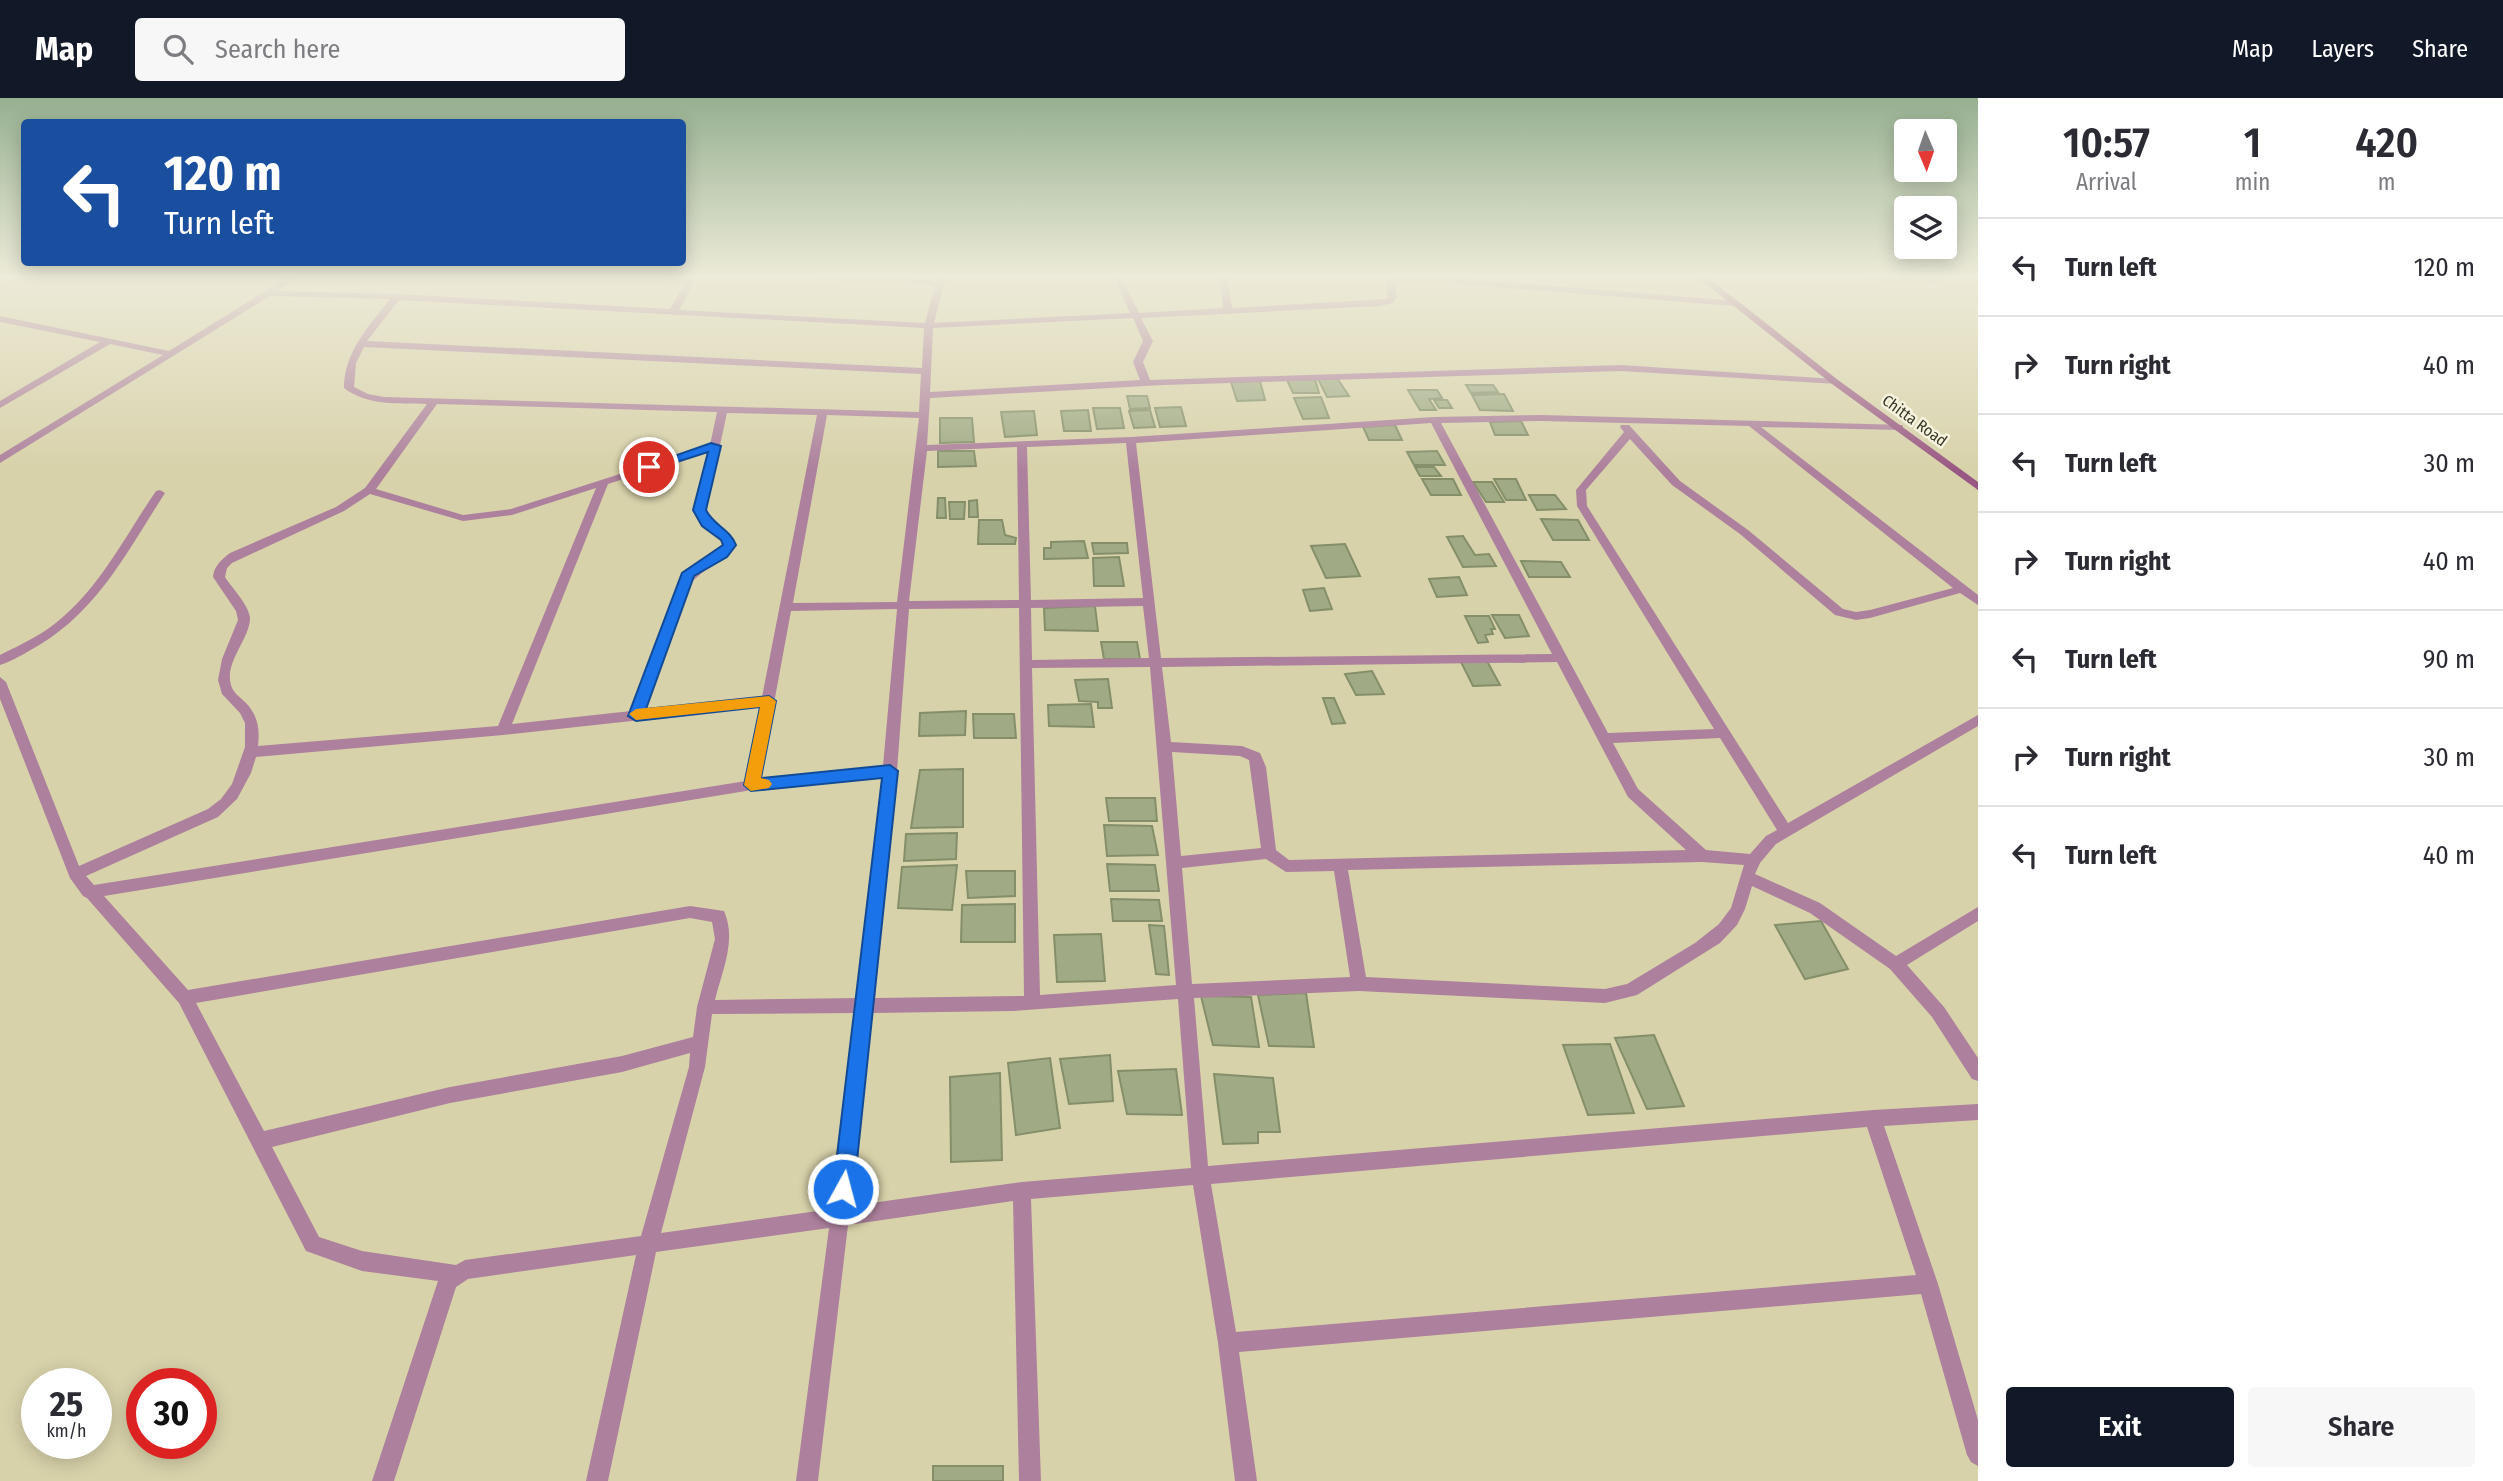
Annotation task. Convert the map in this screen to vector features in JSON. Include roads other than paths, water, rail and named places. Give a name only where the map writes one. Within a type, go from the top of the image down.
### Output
[{"type":"street","points":[[0,405],[109,341],[172,354]]},
{"type":"street","points":[[0,460],[194,341]]},
{"type":"street","points":[[365,341],[347,373],[349,388],[365,396],[384,400],[924,415]]},
{"type":"street","points":[[807,1481],[866,1006],[890,771],[903,605],[922,448],[929,341]]},
{"type":"street","points":[[1146,383],[1138,362],[1148,341]]},
{"type":"street","name":"Chitta Road","points":[[1782,341],[1978,487]]},
{"type":"street","points":[[362,344],[928,371]]},
{"type":"street","points":[[926,395],[1146,383],[1621,368],[1835,382]]},
{"type":"street","points":[[75,874],[213,813],[228,802],[251,752],[254,728],[249,715],[226,692],[223,678],[244,620],[242,611],[219,577],[219,571],[224,563],[234,556],[340,509],[369,490],[434,401]]},
{"type":"street","points":[[636,716],[689,573],[722,554],[729,545],[727,538],[706,524],[699,510],[723,409]]},
{"type":"street","points":[[751,785],[823,412]]},
{"type":"street","points":[[922,448],[1131,440],[1434,420],[1542,418],[1754,426],[1899,427]]},
{"type":"street","points":[[1434,420],[1633,793],[1702,856]]},
{"type":"street","points":[[1620,421],[1675,483],[1744,531],[1839,611],[1856,616],[1870,614],[1962,589]]},
{"type":"street","points":[[1754,426],[1978,601]]},
{"type":"street","points":[[1630,432],[1581,490],[1580,498],[1786,832]]},
{"type":"street","points":[[1131,440],[1157,661],[1200,1173],[1228,1343],[1246,1481]]},
{"type":"street","points":[[1022,445],[1032,1002]]},
{"type":"street","points":[[369,490],[463,518],[512,512],[716,446]]},
{"type":"street","points":[[503,730],[604,482]]},
{"type":"street","points":[[0,661],[67,620],[85,601],[160,493]]},
{"type":"street","points":[[786,607],[1150,603]]},
{"type":"street","points":[[1028,664],[1559,658]]},
{"type":"street","points":[[0,682],[75,874],[88,892],[185,998],[313,1244],[362,1261],[455,1274],[465,1270],[1022,1191],[1200,1173],[1873,1118],[1978,1112]]},
{"type":"street","points":[[251,752],[503,730],[769,701]]},
{"type":"street","points":[[705,1007],[1032,1002],[1186,991],[1359,984],[1605,996],[1620,994],[1631,990],[1723,931],[1736,914],[1751,860],[1759,850],[1978,720]]},
{"type":"street","points":[[1602,738],[1726,733]]},
{"type":"street","points":[[1165,747],[1242,751],[1255,757],[1259,767],[1269,853]]},
{"type":"street","points":[[88,892],[751,785],[890,771]]},
{"type":"street","points":[[1176,863],[1269,853],[1286,866],[1702,856],[1751,860]]},
{"type":"street","points":[[1340,865],[1359,984]]},
{"type":"street","points":[[1747,877],[1815,908],[1896,964],[1938,1012],[1978,1073]]},
{"type":"street","points":[[185,998],[690,912],[719,916],[723,939],[705,1007],[697,1067],[648,1245],[597,1481]]},
{"type":"street","points":[[1896,964],[1978,913]]},
{"type":"street","points":[[260,1141],[450,1095],[622,1064],[699,1043]]},
{"type":"street","points":[[1873,1118],[1928,1284],[1978,1455]]},
{"type":"street","points":[[1022,1191],[1030,1481]]},
{"type":"street","points":[[383,1481],[445,1290],[455,1274]]},
{"type":"street","points":[[1228,1343],[1928,1284]]}]
